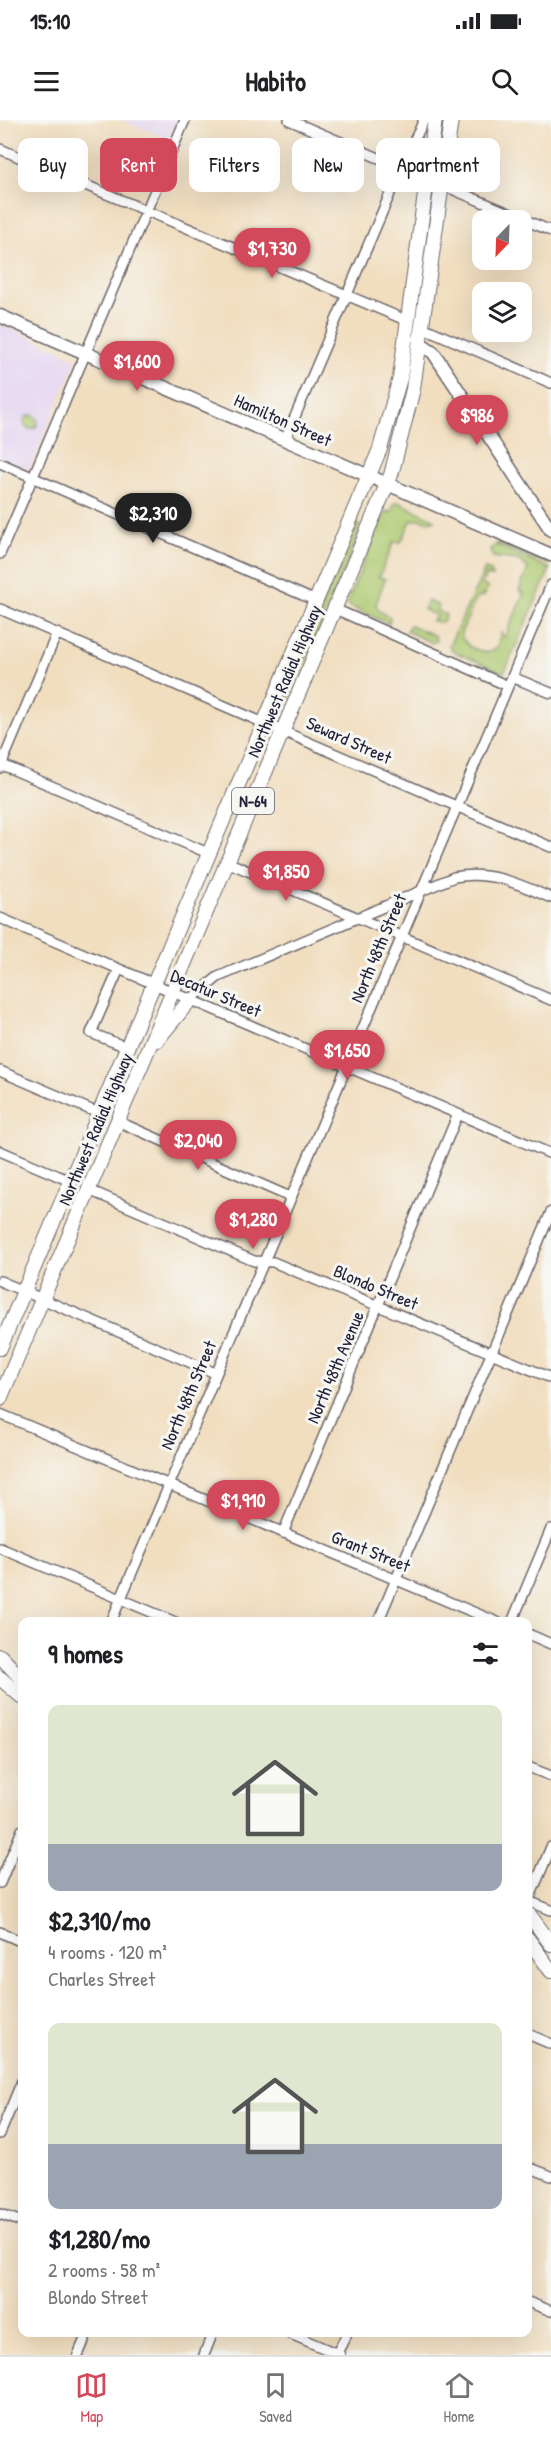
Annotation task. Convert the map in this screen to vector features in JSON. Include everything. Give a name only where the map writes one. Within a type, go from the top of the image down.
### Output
[{"type":"main road","name":"Northwest Radial Highway","points":[[433,138],[435,120]]},
{"type":"main road","name":"Northwest Radial Highway","points":[[449,138],[451,120]]},
{"type":"main road","name":"Northwest Radial Highway","points":[[0,1348],[369,477],[394,405],[426,192]]},
{"type":"main road","name":"Northwest Radial Highway","points":[[0,1399],[387,485],[404,433],[420,343],[441,192]]},
{"type":"main road","name":"Hamilton Street","points":[[0,316],[551,555]]},
{"type":"main road","points":[[420,343],[433,352],[551,530]]},
{"type":"main road","points":[[141,1065],[171,1020],[190,999]]},
{"type":"main road","points":[[0,1656],[18,1675]]},
{"type":"main road","points":[[0,1666],[18,1677]]},
{"type":"main road","points":[[0,1678],[18,1694]]},
{"type":"main road","points":[[532,1918],[551,1944]]},
{"type":"main road","points":[[532,1945],[551,1971]]},
{"type":"street","points":[[0,554],[185,120]]},
{"type":"street","points":[[290,120],[376,157]]},
{"type":"street","points":[[415,138],[424,120]]},
{"type":"street","points":[[0,149],[408,321]]},
{"type":"street","points":[[285,440],[391,192]]},
{"type":"street","points":[[459,192],[551,231]]},
{"type":"street","points":[[422,327],[551,383]]},
{"type":"street","points":[[0,463],[316,601]]},
{"type":"street","name":"North 48th Street","points":[[113,1617],[551,585]]},
{"type":"street","name":"Seward Street","points":[[0,609],[264,723],[283,729],[551,847]]},
{"type":"street","points":[[335,609],[511,682],[551,693]]},
{"type":"street","points":[[57,633],[1,765],[208,853]]},
{"type":"street","points":[[227,862],[551,1000]]},
{"type":"street","points":[[190,999],[218,977],[453,877],[482,875],[508,880],[551,898]]},
{"type":"street","name":"Decatur Street","points":[[0,918],[551,1154]]},
{"type":"street","points":[[119,969],[91,1033],[126,1047]]},
{"type":"street","points":[[0,1071],[98,1113]]},
{"type":"street","name":"North 48th Avenue","points":[[283,1533],[458,1114]]},
{"type":"street","points":[[117,1121],[290,1197]]},
{"type":"street","points":[[0,1151],[70,1181]]},
{"type":"street","name":"Blondo Street","points":[[88,1190],[254,1261],[273,1262],[551,1378]]},
{"type":"street","points":[[380,1617],[551,1212]]},
{"type":"street","points":[[0,1281],[215,1373]]},
{"type":"street","name":"Grant Street","points":[[0,1414],[485,1617]]},
{"type":"street","points":[[514,1617],[551,1529]]},
{"type":"street","points":[[0,1548],[163,1617]]},
{"type":"street","points":[[532,1636],[551,1644]]},
{"type":"street","points":[[532,1769],[551,1776]]},
{"type":"street","points":[[0,1883],[18,1840]]},
{"type":"street","points":[[532,1892],[551,1847]]},
{"type":"street","points":[[532,1903],[551,1910]]},
{"type":"street","points":[[0,1932],[18,1940]]},
{"type":"street","points":[[532,2036],[551,2044]]},
{"type":"street","points":[[0,2134],[18,2090]]},
{"type":"street","points":[[532,2169],[551,2176]]},
{"type":"street","points":[[0,2214],[18,2221]]},
{"type":"street","points":[[532,2304],[551,2311]]},
{"type":"street","points":[[78,2355],[86,2337]]},
{"type":"street","points":[[204,2355],[211,2337]]},
{"type":"street","points":[[297,2337],[338,2355],[346,2337]]},
{"type":"shaded area","points":[[122,120],[178,120],[170,138]]},
{"type":"shaded area","points":[[0,323],[77,359],[29,470],[0,458]]},
{"type":"green space","points":[[28,415],[34,415],[38,422],[34,429],[28,429],[24,425],[24,419]]},
{"type":"green space","points":[[398,502],[435,520],[411,521],[401,542],[394,542],[379,577],[385,579],[376,604],[379,611],[390,617],[389,624],[349,606],[347,602],[386,511],[391,513],[394,504]]},
{"type":"green space","points":[[357,524],[359,525],[355,544],[282,715],[280,714],[288,696],[292,675]]},
{"type":"green space","points":[[501,542],[550,563],[496,543]]},
{"type":"green space","points":[[496,545],[550,569],[504,673],[452,651],[449,646],[485,569],[491,571],[493,577],[486,576],[482,584],[488,588],[483,596],[476,599],[461,633],[462,638],[470,647],[487,653],[496,649],[501,633],[505,637],[524,593],[519,591],[528,568],[518,560],[493,557],[490,549]]},
{"type":"green space","points":[[428,601],[439,606],[437,611],[446,615],[443,622],[432,621],[437,616],[423,609]]},
{"type":"green space","points":[[410,625],[435,636],[436,641],[432,643],[406,631]]}]
